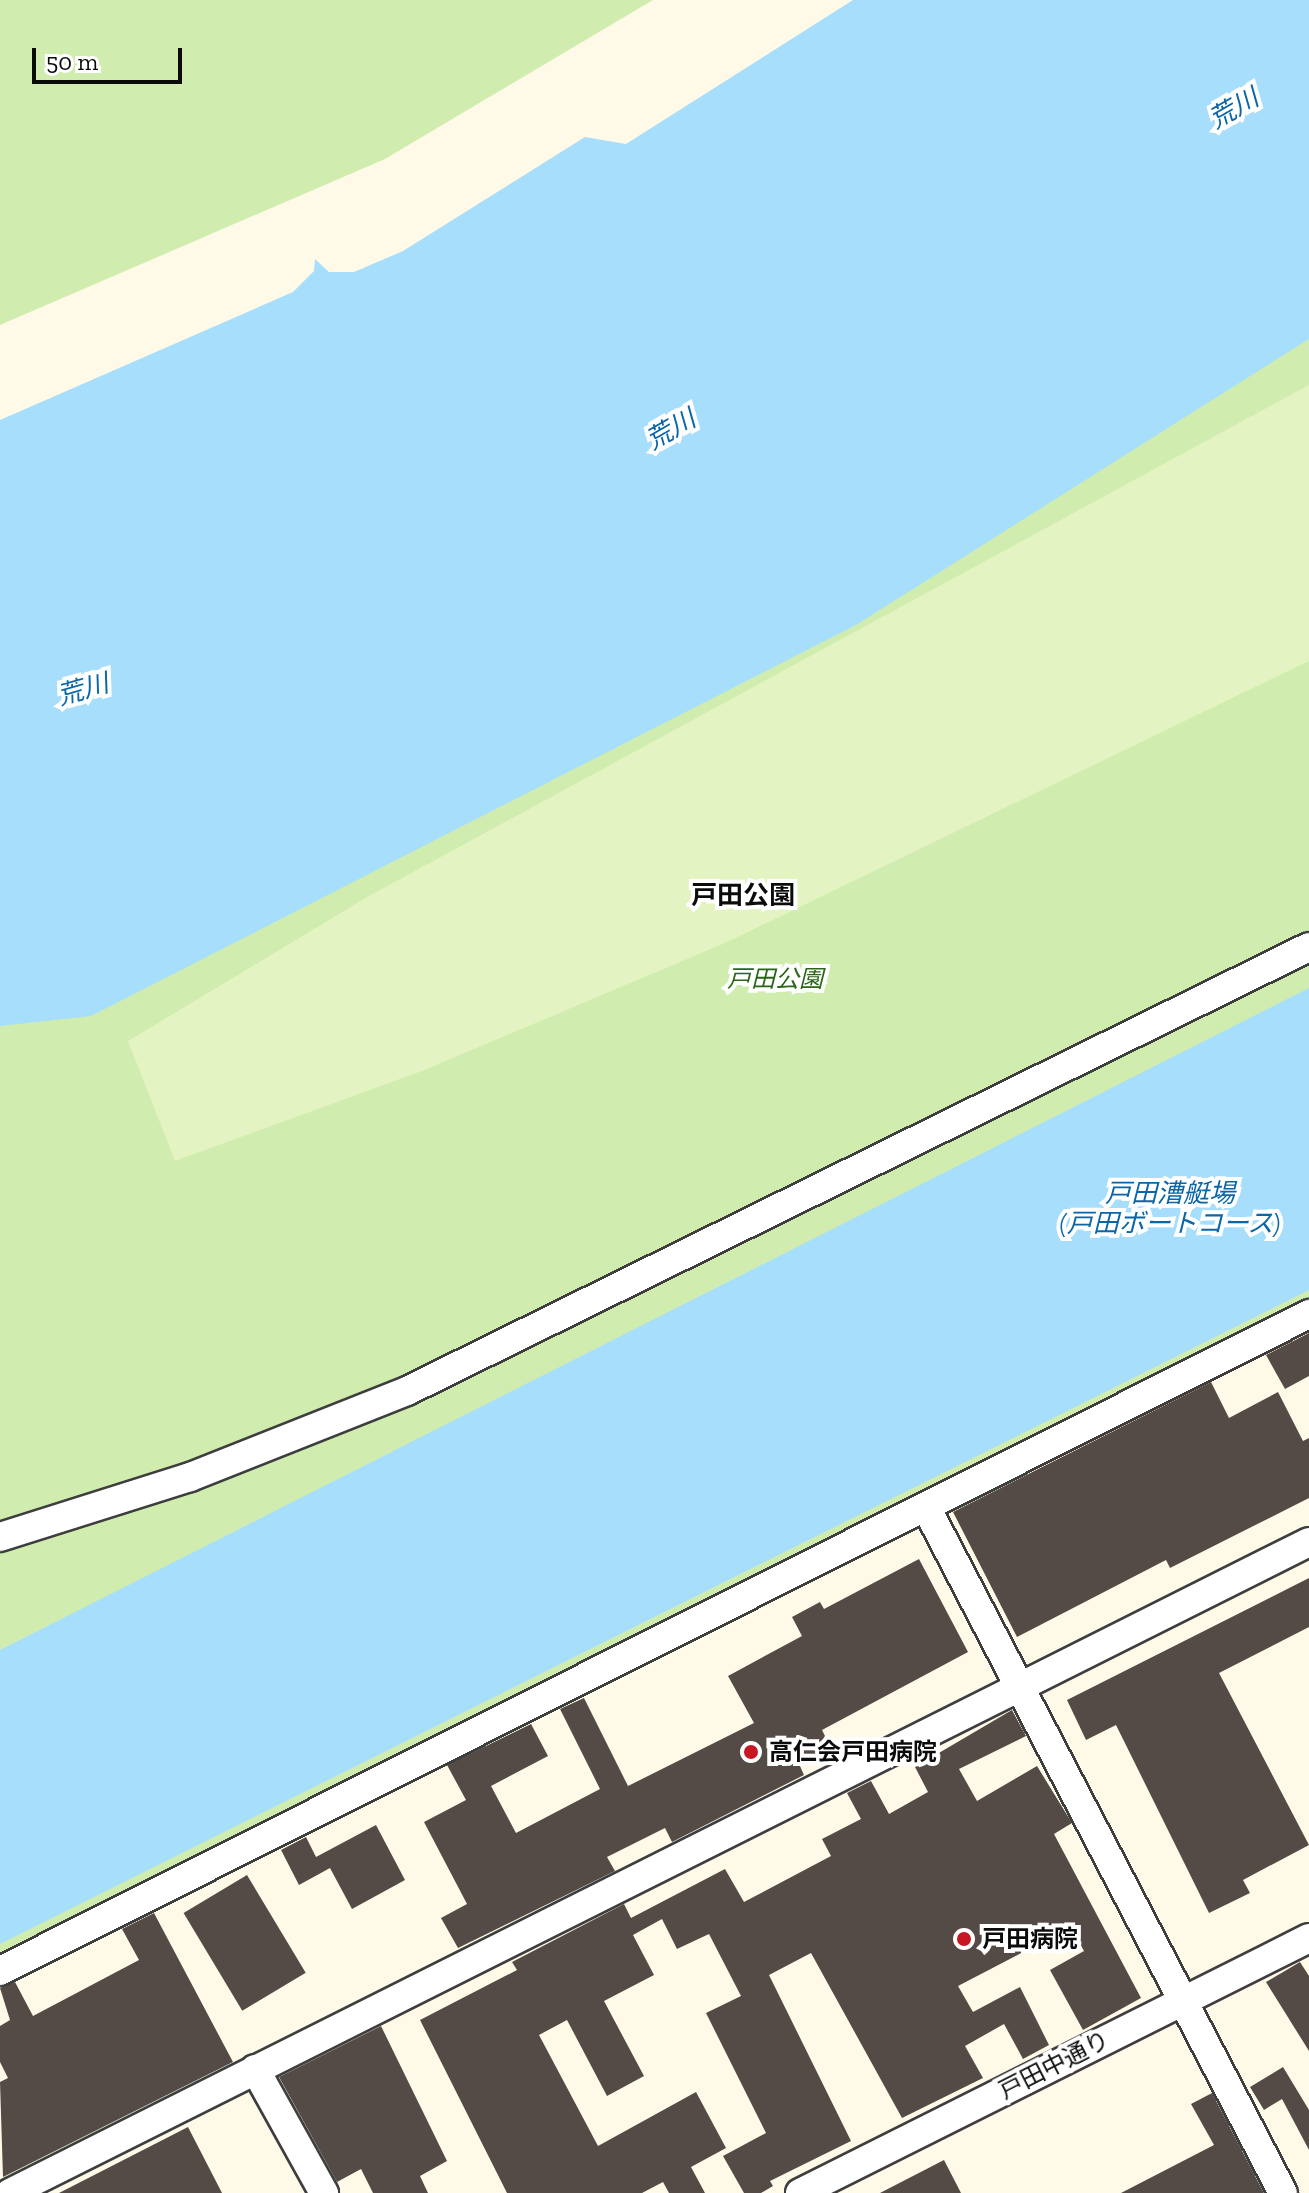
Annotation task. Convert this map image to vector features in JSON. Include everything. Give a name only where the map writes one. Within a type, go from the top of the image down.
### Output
[{"type":"street","points":[[0,1537],[190,1477],[407,1391],[1309,947]]},
{"type":"street","points":[[0,1971],[1309,1314]]},
{"type":"street","points":[[926,1507],[1283,2193]]},
{"type":"street","points":[[10,2193],[1309,1542]]},
{"type":"street","name":"戸田中通り","points":[[800,2193],[1309,1938]]},
{"type":"street","points":[[255,2069],[324,2193]]},
{"type":"green space","points":[[0,0],[653,0],[385,159],[0,325]]},
{"type":"green space","name":"戸田公園","points":[[1309,60],[1309,1300],[0,1967],[0,715]]},
{"type":"green space","points":[[1309,385],[1309,661],[725,943],[422,1071],[175,1161],[128,1041],[369,896]]},
{"type":"water","name":"荒川","points":[[853,0],[1309,0],[1309,339],[856,625],[91,1016],[0,1026],[0,420],[293,292],[314,271],[315,259],[329,272],[354,272],[403,251],[585,137],[626,144]]},
{"type":"water","name":"戸田漕艇場 (戸田ボートコース)","points":[[1309,988],[1309,1290],[0,1944],[0,1650]]},
{"type":"building","points":[[1309,1333],[1309,1376],[1285,1389],[1266,1355]]},
{"type":"building","points":[[1211,1382],[1229,1418],[1278,1392],[1303,1441],[1309,1438],[1309,1498],[1170,1568],[1166,1560],[1017,1637],[953,1512]]},
{"type":"building","points":[[919,1559],[968,1652],[822,1730],[832,1750],[800,1766],[804,1775],[672,1842],[665,1828],[607,1857],[615,1871],[458,1948],[441,1918],[467,1904],[424,1822],[466,1800],[447,1765],[531,1724],[548,1756],[491,1786],[516,1833],[600,1789],[560,1709],[584,1698],[628,1786],[754,1723],[728,1676],[802,1636],[792,1617],[820,1602],[824,1609]]},
{"type":"building","points":[[1309,1578],[1309,1627],[1219,1673],[1309,1845],[1243,1880],[1250,1893],[1209,1913],[1116,1725],[1086,1740],[1067,1700]]},
{"type":"building","points":[[1012,1710],[1026,1736],[959,1769],[977,1801],[1037,1766],[1072,1823],[1054,1834],[1141,1998],[1083,2030],[1050,1970],[1084,1951],[1071,1927],[958,1986],[973,2012],[1020,1987],[1049,2045],[1023,2059],[1004,2024],[965,2046],[983,2078],[902,2118],[811,1953],[769,1975],[851,2141],[770,2181],[773,2186],[761,2193],[744,2193],[723,2156],[766,2133],[706,2013],[741,1996],[709,1934],[677,1949],[662,1919],[633,1935],[654,1975],[604,2001],[644,2076],[607,2096],[567,2020],[539,2035],[598,2146],[696,2092],[726,2148],[691,2167],[705,2193],[669,2193],[663,2182],[642,2193],[507,2193],[420,2020],[517,1970],[512,1962],[624,1904],[631,1918],[725,1869],[744,1902],[831,1856],[822,1839],[861,1819],[847,1793],[871,1781],[889,1814],[928,1792],[915,1767]]},
{"type":"building","points":[[376,1825],[405,1880],[352,1909],[330,1868],[299,1885],[281,1850],[306,1837],[316,1857]]},
{"type":"building","points":[[247,1875],[306,1973],[242,2011],[184,1913]]},
{"type":"building","points":[[154,1913],[233,2062],[3,2177],[0,2082],[8,2078],[0,2062],[0,2026],[10,2020],[0,1988],[15,1982],[33,2016],[139,1960],[122,1929]]},
{"type":"building","points":[[1300,1962],[1309,1976],[1309,2051],[1266,1982]]},
{"type":"building","points":[[381,2026],[447,2161],[420,2176],[428,2193],[373,2193],[361,2169],[337,2182],[279,2077]]},
{"type":"building","points":[[1283,2067],[1309,2110],[1309,2150],[1282,2099],[1264,2110],[1250,2087]]},
{"type":"building","points":[[1212,2093],[1264,2193],[1121,2193],[1214,2145],[1191,2104]]},
{"type":"building","points":[[188,2127],[222,2193],[59,2193]]},
{"type":"building","points":[[944,2160],[961,2193],[880,2193]]},
{"type":"place","name":"高仁会戸田病院","points":[[751,1752]]},
{"type":"place","name":"戸田病院","points":[[964,1939]]},
{"type":"district","name":"戸田公園","points":[[743,896]]}]
